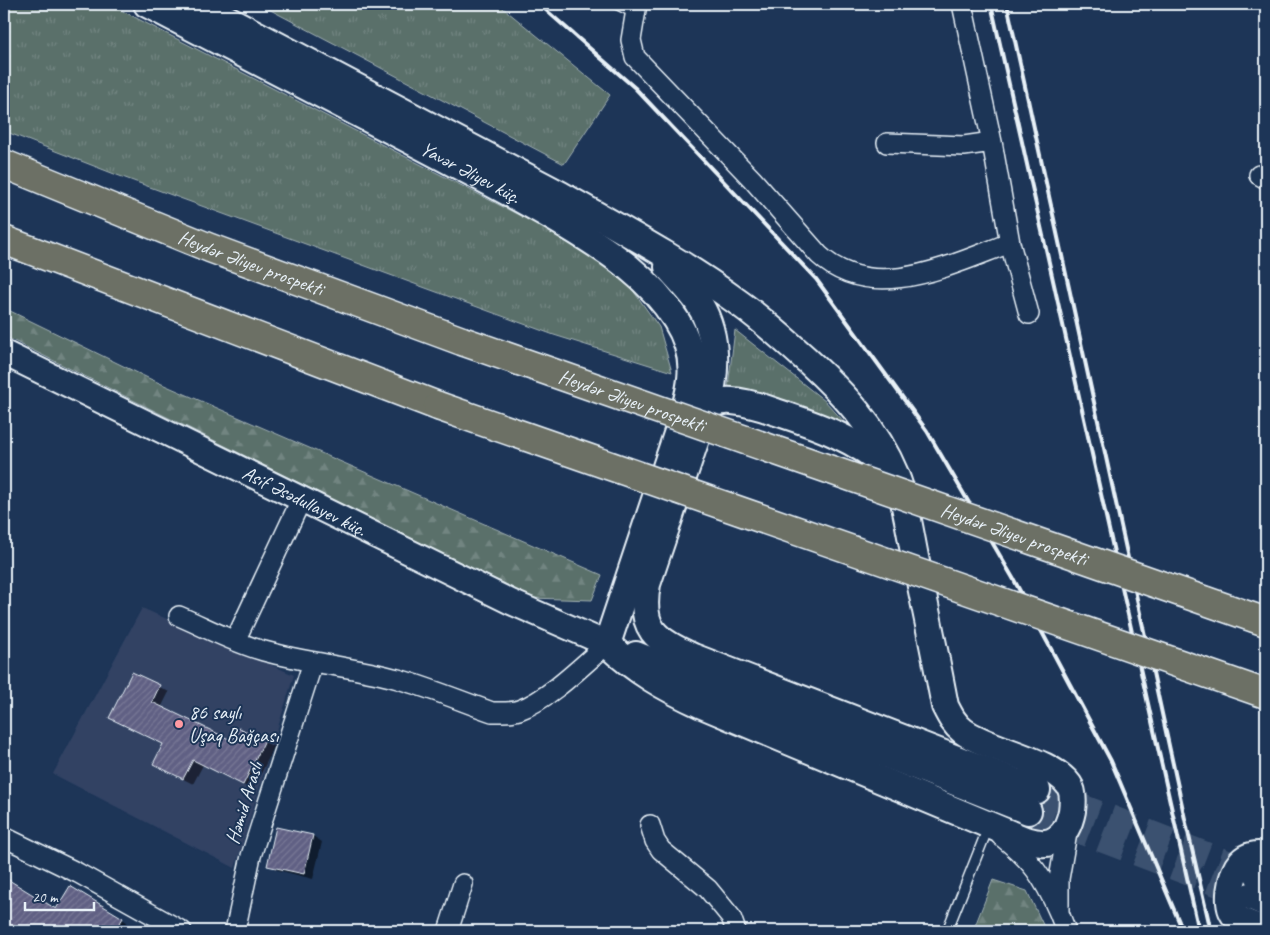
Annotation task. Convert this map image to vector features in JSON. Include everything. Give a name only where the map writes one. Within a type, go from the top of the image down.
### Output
[{"type":"highway","name":"Heydər Əliyev prospekti","points":[[4,164],[210,248],[462,341],[1266,622]]},
{"type":"highway","points":[[4,240],[438,406],[1266,694]]},
{"type":"main road","name":"Yavər Əliyev küç.","points":[[147,4],[542,210],[591,240],[629,267],[643,278],[663,300],[686,338],[692,358],[692,377],[680,425],[607,644]]},
{"type":"main road","name":"Yavər Əliyev küç.","points":[[199,4],[561,195],[648,245],[739,303],[786,341],[826,377],[872,430],[895,474],[907,519],[945,706],[952,720],[963,731],[976,738],[1059,775],[1070,786],[1073,799],[1069,821]]},
{"type":"main road","points":[[607,644],[1032,800],[693,657],[661,641],[652,630],[645,616],[644,602],[647,584],[707,406],[715,371],[712,336],[706,318],[696,300],[648,245]]},
{"type":"main road","points":[[680,425],[690,416],[719,401],[730,400],[747,403],[819,427],[860,446],[877,457],[895,474]]},
{"type":"main road","points":[[607,644],[626,661],[666,688],[702,705],[1025,840],[1047,843],[1054,841],[1061,836],[1069,821]]},
{"type":"main road","points":[[1261,882],[1256,854],[1240,862],[1232,881],[1230,905],[1238,919],[1266,930]]},
{"type":"street","points":[[962,4],[992,142],[1010,243],[1029,314]]},
{"type":"street","points":[[636,8],[631,40],[635,57],[752,179],[830,265],[860,277],[901,277],[924,274],[1010,243]]},
{"type":"street","points":[[887,143],[964,146],[992,142]]},
{"type":"street","name":"Asif Əsədullayev küç.","points":[[4,353],[541,617],[607,644]]},
{"type":"street","points":[[235,641],[301,500]]},
{"type":"street","points":[[179,616],[235,641],[268,652],[313,662],[364,670],[400,680],[492,712],[505,713],[520,709],[540,698],[565,680],[607,644]]},
{"type":"street","name":"Həmid Araslı","points":[[235,931],[251,856],[313,662]]},
{"type":"street","points":[[1059,913],[1059,879],[1069,821]]},
{"type":"street","points":[[650,825],[655,841],[662,850],[708,889],[731,917],[736,931]]},
{"type":"street","points":[[989,825],[1013,845],[1038,871],[1048,886],[1066,931]]},
{"type":"street","points":[[4,838],[78,873],[182,931]]},
{"type":"street","points":[[448,931],[463,884]]},
{"type":"lane","points":[[616,4],[636,8]]},
{"type":"lane","points":[[947,931],[989,825]]},
{"type":"shaded area","name":"86 saylı Uşaq Bağçası","points":[[142,608],[294,675],[235,868],[53,774]]},
{"type":"green space","points":[[4,4],[109,4],[577,245],[632,289],[659,327],[672,372],[554,335],[117,175],[4,131]]},
{"type":"green space","points":[[259,4],[498,4],[610,95],[564,164]]},
{"type":"green space","points":[[4,308],[148,378],[602,575],[592,600],[531,598],[4,336]]},
{"type":"green space","points":[[735,330],[825,401],[847,425],[796,403],[728,386]]},
{"type":"green space","points":[[993,880],[1027,891],[1046,931],[973,931]]},
{"type":"building","points":[[132,672],[160,685],[152,702],[233,741],[239,728],[265,740],[243,785],[193,760],[183,779],[153,764],[163,744],[109,718]]},
{"type":"building","points":[[276,827],[313,835],[304,874],[267,866]]},
{"type":"building","points":[[4,877],[56,909],[70,886],[123,918],[115,931],[4,931]]},
{"type":"tunnel","points":[[1037,790],[1258,875]]},
{"type":"tunnel","points":[[1028,811],[1250,896]]},
{"type":"railway","points":[[539,4],[635,88],[816,279],[927,431],[1013,578],[1111,761],[1183,931]]},
{"type":"railway","points":[[991,4],[1199,931]]},
{"type":"railway","points":[[1007,4],[1211,931]]},
{"type":"place","name":"86 saylı Uşaq Bağçası","points":[[179,724]]}]
